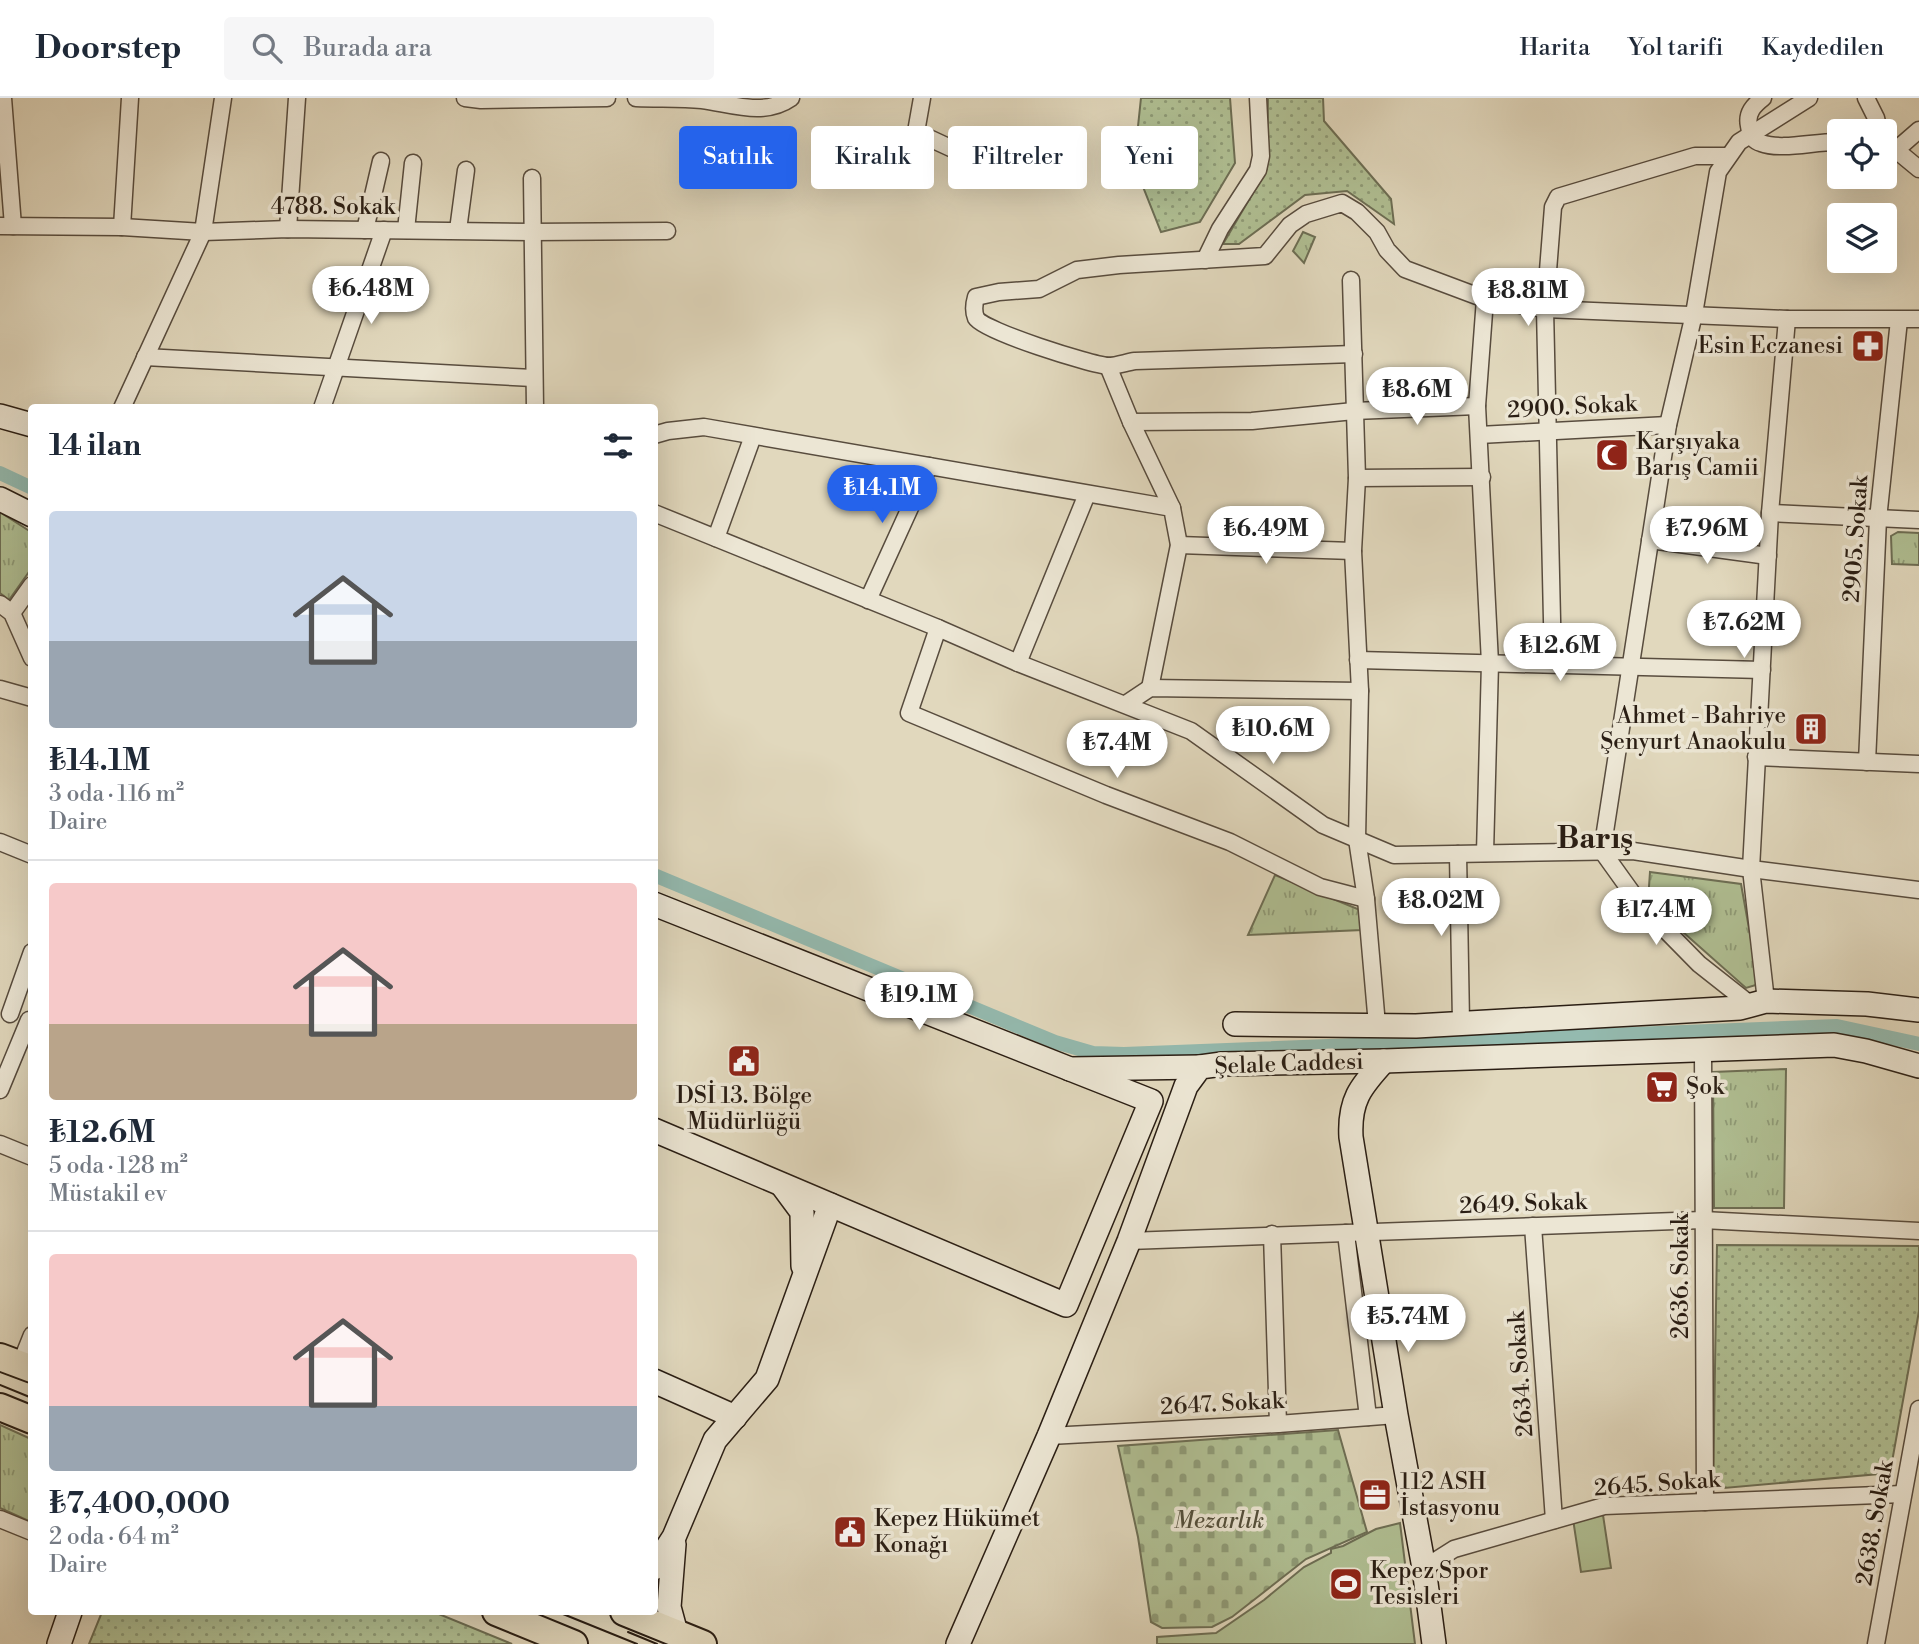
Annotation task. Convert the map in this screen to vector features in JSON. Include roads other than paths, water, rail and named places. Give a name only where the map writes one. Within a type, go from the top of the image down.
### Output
[{"type":"main road","points":[[0,1408],[28,1418]]},
{"type":"main road","points":[[503,1615],[574,1644]]},
{"type":"main road","points":[[631,1615],[703,1644]]},
{"type":"street","points":[[3,98],[6,226]]},
{"type":"street","points":[[122,227],[130,98]]},
{"type":"street","points":[[124,404],[203,232],[223,98]]},
{"type":"street","points":[[288,229],[298,98]]},
{"type":"street","points":[[465,98],[607,98]]},
{"type":"street","points":[[636,98],[699,100],[756,109],[780,106],[791,98]]},
{"type":"street","points":[[922,98],[916,132],[948,147]]},
{"type":"street","points":[[1205,260],[1220,229],[1258,170],[1261,156],[1258,98]]},
{"type":"street","points":[[1763,98],[1750,111],[1748,120],[1751,133],[1758,143],[1775,146],[1827,143]]},
{"type":"street","points":[[1758,1003],[1699,964],[1640,904],[1602,851],[1668,425],[1694,314],[1718,173],[1739,142],[1809,98]]},
{"type":"street","points":[[1866,98],[1876,119]]},
{"type":"street","points":[[1897,144],[1919,130]]},
{"type":"street","points":[[1897,154],[1919,169]]},
{"type":"street","points":[[1553,664],[1545,309],[1553,207],[1558,197],[1695,156],[1728,156]]},
{"type":"street","points":[[365,230],[381,161]]},
{"type":"street","points":[[406,230],[414,163]]},
{"type":"street","points":[[458,230],[466,170]]},
{"type":"street","points":[[532,178],[535,404]]},
{"type":"street","points":[[1354,354],[1135,361],[1108,366],[1008,337],[983,326],[976,318],[973,306],[976,297],[1039,289],[1077,270],[1265,256],[1290,225],[1306,214],[1342,203],[1357,212],[1377,232],[1387,250],[1405,269],[1485,299],[1545,309],[1787,319],[1919,319]]},
{"type":"street","name":"4788. Sokak","points":[[6,226],[122,227],[203,232],[288,229],[667,231]]},
{"type":"street","points":[[324,404],[384,230]]},
{"type":"street","points":[[1350,280],[1356,478],[1353,551],[1360,691],[1357,839],[1366,899],[1377,1025]]},
{"type":"street","points":[[1485,299],[1477,407],[1490,663],[1485,853]]},
{"type":"street","points":[[1758,1003],[1751,869],[1770,513],[1787,319]]},
{"type":"street","name":"2905. Sokak","points":[[1867,762],[1878,519],[1899,320]]},
{"type":"street","points":[[145,357],[533,378]]},
{"type":"street","points":[[1108,366],[1172,509],[1180,545],[1150,688]]},
{"type":"street","points":[[1131,422],[1252,421],[1354,411],[1477,407]]},
{"type":"street","points":[[0,416],[28,424]]},
{"type":"street","name":"2900. Sokak","points":[[1479,435],[1668,425]]},
{"type":"street","points":[[658,434],[704,427],[1172,509]]},
{"type":"street","points":[[716,538],[753,436]]},
{"type":"street","points":[[868,600],[929,466]]},
{"type":"street","points":[[1356,478],[1482,477]]},
{"type":"street","points":[[1018,663],[1087,494]]},
{"type":"street","points":[[0,499],[28,512]]},
{"type":"street","points":[[1770,513],[1919,520]]},
{"type":"street","points":[[658,515],[1191,731],[1323,825],[1394,855],[1633,851],[1919,890]]},
{"type":"street","points":[[1650,540],[1768,556]]},
{"type":"street","points":[[1180,545],[1353,551]]},
{"type":"street","points":[[28,588],[6,608],[28,650]]},
{"type":"street","points":[[937,628],[909,713],[1106,795],[1230,842],[1320,887],[1366,899]]},
{"type":"street","points":[[1358,660],[1762,670]]},
{"type":"street","points":[[1126,704],[1150,688],[1360,691]]},
{"type":"street","points":[[0,689],[28,697]]},
{"type":"street","points":[[1756,757],[1919,764]]},
{"type":"street","points":[[0,842],[28,853]]},
{"type":"street","points":[[1458,853],[1461,1023]]},
{"type":"street","points":[[658,906],[1151,1101],[1066,1305],[658,1132]]},
{"type":"street","points":[[28,961],[5,1012],[28,1019]]},
{"type":"street","name":"Şelale Caddesi","points":[[1236,1024],[1416,1026],[1740,1008],[1758,1003],[1867,1004],[1919,1010]]},
{"type":"street","points":[[0,1090],[28,1025]]},
{"type":"street","name":"Şelale Caddesi","points":[[958,1644],[1049,1436],[1129,1241],[1186,1086],[1200,1067],[1222,1064],[1834,1045],[1919,1066]]},
{"type":"street","name":"2636. Sokak","points":[[1703,1051],[1705,1502]]},
{"type":"street","points":[[1368,1418],[1350,1116],[1355,1097],[1384,1061]]},
{"type":"street","points":[[1070,1069],[1200,1067]]},
{"type":"street","points":[[0,1144],[28,1155]]},
{"type":"street","points":[[782,1184],[802,1212],[803,1280]]},
{"type":"street","points":[[658,1562],[674,1537],[715,1440],[767,1379],[830,1205]]},
{"type":"street","name":"2649. Sokak","points":[[1129,1241],[1703,1220],[1919,1231]]},
{"type":"street","name":"2634. Sokak","points":[[1533,1226],[1554,1520]]},
{"type":"street","points":[[1356,1232],[1396,1415],[1424,1568],[1434,1644]]},
{"type":"street","points":[[1272,1234],[1278,1424]]},
{"type":"street","points":[[17,1363],[28,1342]]},
{"type":"street","points":[[658,1383],[735,1416]]},
{"type":"street","name":"2638. Sokak","points":[[1876,1644],[1919,1409]]},
{"type":"street","name":"2647. Sokak","points":[[1049,1436],[1396,1415]]},
{"type":"street","name":"2645. Sokak","points":[[1424,1568],[1454,1549],[1604,1506],[1903,1494]]},
{"type":"street","points":[[0,1519],[28,1530]]},
{"type":"street","points":[[674,1537],[669,1607],[676,1633]]},
{"type":"street","points":[[59,1644],[69,1615]]},
{"type":"waterway","points":[[0,473],[28,486]]},
{"type":"waterway","points":[[658,877],[1055,1042],[1093,1053],[1124,1054],[1837,1026],[1919,1044]]},
{"type":"tram line","points":[[0,1385],[28,1396]]},
{"type":"tram line","points":[[565,1615],[637,1644]]},
{"type":"tram line","points":[[628,1632],[657,1644]]},
{"type":"place","name":"Esin Eczanesi","points":[[1868,346]]},
{"type":"place","name":"Karşıyaka Barış Camii","points":[[1612,455]]},
{"type":"place","name":"Ahmet - Bahriye Şenyurt Anaokulu","points":[[1811,729]]},
{"type":"place","name":"DSİ 13. Bölge Müdürlüğü","points":[[744,1061]]},
{"type":"place","name":"Şok","points":[[1662,1087]]},
{"type":"place","name":"112 ASH İstasyonu","points":[[1375,1495]]},
{"type":"place","name":"Kepez Hükümet Konağı","points":[[850,1532]]},
{"type":"place","name":"Kepez Spor Tesisleri","points":[[1346,1584]]},
{"type":"district","name":"Barış","points":[[1595,839]]},
{"type":"park label","name":"Mezarlık","points":[[1219,1521]]}]
